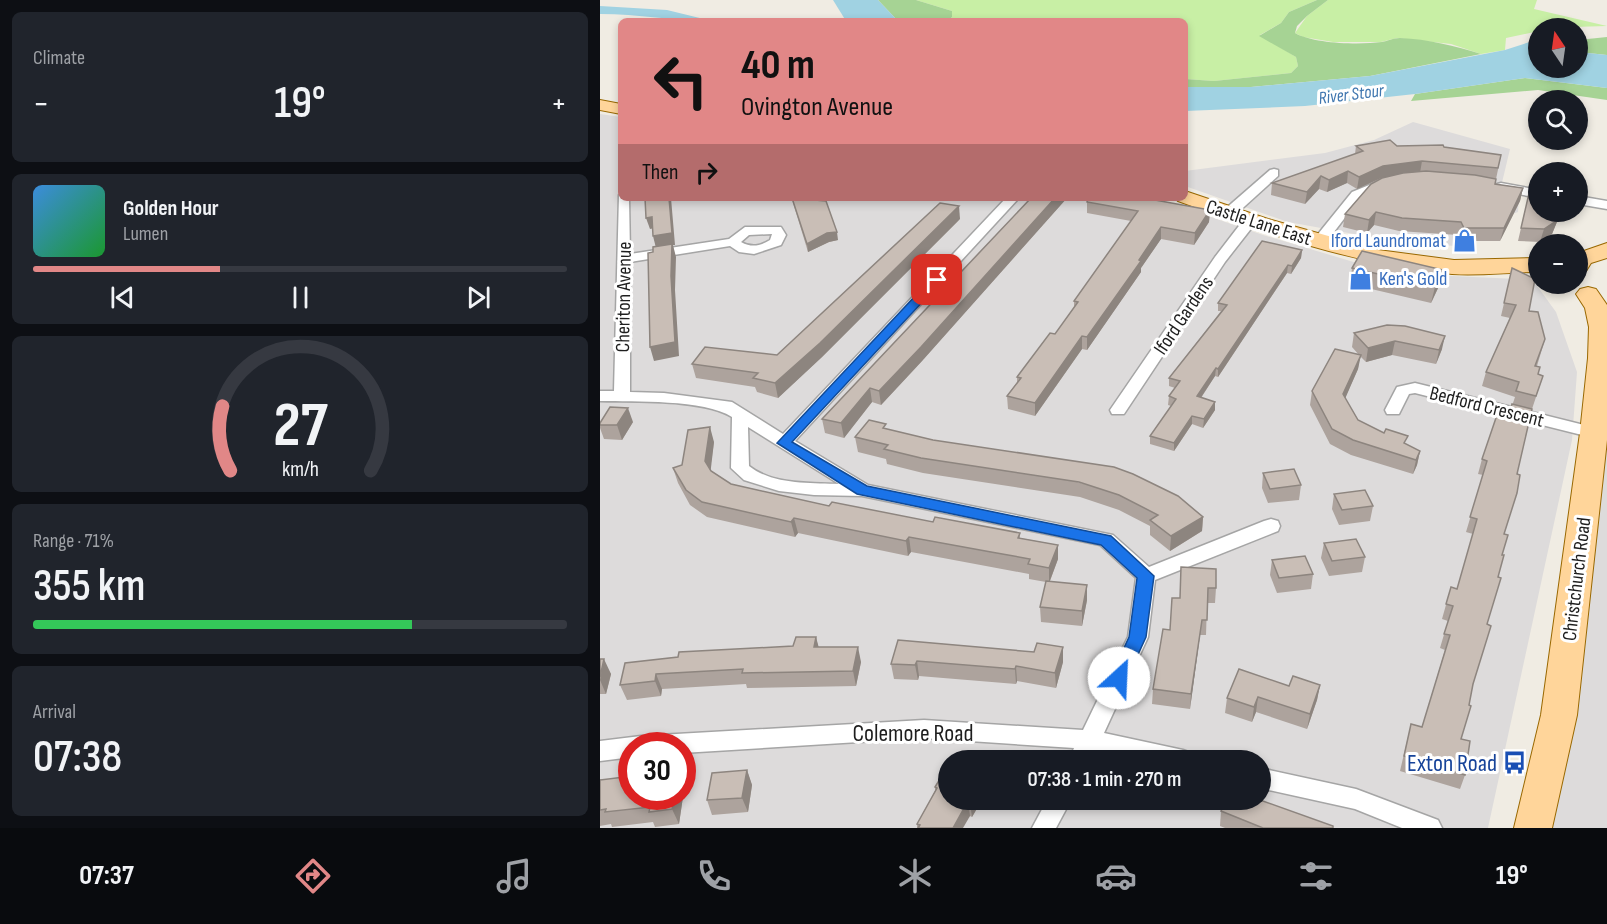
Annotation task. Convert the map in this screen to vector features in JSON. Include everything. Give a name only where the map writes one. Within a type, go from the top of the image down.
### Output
[{"type":"main road","points":[[600,105],[618,108]]},
{"type":"main road","name":"Castle Lane East","points":[[1188,198],[1250,221],[1376,257],[1454,267],[1528,266]]},
{"type":"main road","name":"Christchurch Road","points":[[1533,828],[1560,715],[1601,358],[1588,283],[1607,230]]},
{"type":"main road","name":"Castle Lane East","points":[[1511,267],[1528,272]]},
{"type":"street","points":[[1229,213],[1274,173]]},
{"type":"street","points":[[1318,242],[1356,195],[1379,184],[1402,180]]},
{"type":"street","points":[[1486,185],[1528,192]]},
{"type":"street","name":"Cheriton Avenue","points":[[622,395],[623,201]]},
{"type":"street","points":[[784,443],[1010,201]]},
{"type":"street","points":[[1588,202],[1607,205]]},
{"type":"street","name":"Iford Gardens","points":[[1119,410],[1220,260],[1250,221]]},
{"type":"street","points":[[624,259],[733,242]]},
{"type":"street","name":"Bedford Crescent","points":[[1393,410],[1402,390],[1415,387],[1594,433]]},
{"type":"street","points":[[600,396],[622,395],[698,401],[726,406],[863,490]]},
{"type":"street","points":[[740,415],[740,468],[747,476],[759,481],[809,488],[863,490],[1106,540],[1146,576]]},
{"type":"street","points":[[1146,576],[1271,526]]},
{"type":"street","points":[[1086,750],[1138,637],[1146,576]]},
{"type":"street","name":"Colemore Road","points":[[696,743],[924,729],[1091,740],[1137,750]]},
{"type":"street","points":[[600,750],[618,748]]},
{"type":"street","points":[[1271,780],[1356,799],[1430,828]]},
{"type":"street","points":[[1044,828],[1054,810]]},
{"type":"shaded area","points":[[600,114],[618,117],[618,201],[1165,201],[1263,235],[1367,266],[1430,275],[1528,281],[1528,294],[1543,294],[1556,312],[1577,372],[1572,440],[1488,828],[600,828]]},
{"type":"shaded area","points":[[1413,122],[1510,149],[1500,191],[1519,195],[1518,212],[1501,218],[1453,217],[1459,246],[1409,244],[1288,222],[1188,187],[1188,171],[1325,153],[1374,140]]},
{"type":"shaded area","points":[[1607,375],[1607,828],[1540,828]]},
{"type":"green space","points":[[878,0],[916,0],[952,11],[951,18],[895,18]]},
{"type":"green space","points":[[916,0],[1317,0],[1289,12],[1281,23],[1260,35],[1296,57],[1298,66],[1291,73],[1214,81],[1188,79],[1188,18],[951,18],[952,11]]},
{"type":"green space","points":[[1317,0],[1328,0],[1297,26],[1295,33],[1303,37],[1337,43],[1373,43],[1395,38],[1421,40],[1481,54],[1370,76],[1251,87],[1188,87],[1188,79],[1214,81],[1291,73],[1298,66],[1296,57],[1259,36],[1281,23],[1289,12]]},
{"type":"green space","points":[[1328,0],[1537,0],[1534,9],[1573,18],[1528,18],[1528,33],[1506,38],[1505,50],[1481,54],[1451,44],[1397,38],[1381,42],[1333,42],[1303,37],[1295,33],[1307,16]]},
{"type":"green space","points":[[1588,22],[1607,26],[1588,27]]},
{"type":"green space","points":[[1607,37],[1607,55],[1588,53],[1588,39]]},
{"type":"green space","points":[[1525,78],[1607,88],[1607,100],[1588,97],[1588,90],[1528,90],[1411,101],[1415,94]]},
{"type":"water","points":[[833,0],[878,0],[895,18],[844,18]]},
{"type":"water","points":[[600,6],[667,10],[700,18],[662,18],[600,14]]},
{"type":"water","name":"River Stour","points":[[1528,43],[1528,78],[1588,78],[1588,53],[1607,55],[1607,88],[1525,78],[1415,94],[1305,106],[1188,111],[1188,87],[1251,87],[1370,76],[1505,50]]},
{"type":"building","points":[[1390,140],[1397,146],[1443,145],[1444,147],[1501,155],[1498,168],[1422,161],[1383,166],[1359,177],[1348,171],[1329,180],[1321,176],[1307,192],[1272,183],[1363,151],[1356,146]]},
{"type":"building","points":[[1426,171],[1475,175],[1496,179],[1495,184],[1523,188],[1504,228],[1464,228],[1461,222],[1402,218],[1376,212],[1369,220],[1345,214],[1371,184],[1382,178]]},
{"type":"building","points":[[1528,198],[1528,222],[1554,222],[1544,229],[1521,228]]},
{"type":"building","points":[[645,201],[669,201],[672,233],[653,236],[652,217],[646,218]]},
{"type":"building","points":[[793,201],[826,201],[837,232],[827,233],[807,244]]},
{"type":"building","points":[[1028,201],[1052,201],[879,391],[870,388],[841,423],[822,419]]},
{"type":"building","points":[[1160,201],[1210,210],[1195,233],[1161,227],[1139,260],[1141,261],[1087,337],[1082,336],[1035,403],[1007,396],[1021,378],[1017,377],[1050,333],[1055,334],[1078,302],[1074,301],[1138,211],[1087,202]]},
{"type":"building","points":[[940,203],[959,206],[820,343],[775,383],[753,378],[758,373],[692,364],[705,347],[777,355]]},
{"type":"building","points":[[1262,241],[1302,250],[1292,266],[1288,265],[1218,369],[1216,368],[1197,396],[1215,402],[1204,419],[1192,416],[1174,443],[1150,436],[1176,399],[1169,396],[1180,381],[1169,378],[1227,305],[1218,303]]},
{"type":"building","points":[[672,244],[671,276],[675,342],[650,347],[648,253],[653,252],[653,247]]},
{"type":"building","points":[[1362,251],[1443,270],[1435,287],[1352,268]]},
{"type":"building","points":[[1512,268],[1528,276],[1528,294],[1532,294],[1529,311],[1538,312],[1545,339],[1535,366],[1540,367],[1538,374],[1543,376],[1536,396],[1516,391],[1519,382],[1486,372],[1516,305],[1504,303]]},
{"type":"building","points":[[1387,325],[1405,326],[1445,336],[1439,350],[1395,341],[1368,348],[1354,333]]},
{"type":"building","points":[[1335,349],[1361,355],[1343,394],[1358,420],[1384,433],[1386,429],[1408,436],[1404,443],[1420,451],[1416,460],[1353,440],[1332,429],[1312,391]]},
{"type":"building","points":[[1512,404],[1532,409],[1517,474],[1520,475],[1517,493],[1504,534],[1508,535],[1498,577],[1501,578],[1487,624],[1491,626],[1473,684],[1469,705],[1471,706],[1461,739],[1470,741],[1465,775],[1404,756],[1411,724],[1422,727],[1450,635],[1444,634],[1453,606],[1446,604],[1451,587],[1457,589],[1477,519],[1470,517],[1487,461],[1482,459],[1498,412],[1509,415]]},
{"type":"building","points":[[610,407],[628,408],[617,425],[600,425],[600,423]]},
{"type":"building","points":[[869,420],[886,424],[883,428],[933,440],[1114,467],[1178,496],[1203,517],[1171,536],[1150,520],[1158,515],[1119,495],[1079,482],[921,458],[884,449],[888,445],[855,437]]},
{"type":"building","points":[[710,427],[705,461],[711,471],[731,484],[829,506],[832,502],[933,522],[935,517],[1020,533],[1018,538],[1058,545],[1049,568],[1028,564],[1030,559],[909,537],[906,541],[794,518],[791,522],[702,502],[686,490],[673,468],[682,465],[688,430]]},
{"type":"building","points":[[1294,469],[1301,485],[1270,489],[1263,473]]},
{"type":"building","points":[[1365,490],[1373,506],[1342,510],[1334,494]]},
{"type":"building","points":[[1356,539],[1365,557],[1332,561],[1324,543]]},
{"type":"building","points":[[1305,556],[1313,574],[1279,578],[1272,560]]},
{"type":"building","points":[[1181,567],[1216,569],[1216,588],[1208,588],[1207,620],[1202,620],[1191,694],[1153,689],[1163,629],[1170,630],[1172,598],[1180,598]]},
{"type":"building","points":[[1046,581],[1087,585],[1082,611],[1040,607]]},
{"type":"building","points":[[796,637],[816,637],[814,647],[858,647],[853,671],[742,673],[743,669],[656,674],[655,681],[620,685],[625,663],[678,657],[679,652],[793,646]]},
{"type":"building","points":[[898,640],[1034,652],[1037,643],[1063,647],[1055,673],[1016,666],[1015,669],[917,661],[915,665],[891,664]]},
{"type":"building","points":[[600,659],[604,659],[600,677]]},
{"type":"building","points":[[1239,669],[1289,686],[1293,676],[1320,685],[1310,714],[1258,697],[1254,707],[1227,698]]},
{"type":"building","points":[[747,770],[742,798],[707,800],[712,773]]},
{"type":"building","points":[[618,778],[618,810],[623,810],[605,812],[606,809],[600,810],[600,780]]},
{"type":"building","points":[[938,782],[938,810],[963,810],[953,828],[918,828],[920,825],[917,824],[937,788],[935,787]]},
{"type":"building","points":[[1271,804],[1333,826],[1333,828],[1263,828],[1221,811],[1271,810]]},
{"type":"place","name":"Iford Laundromat","points":[[1464,240]]},
{"type":"place","name":"Ken's Gold","points":[[1361,278]]},
{"type":"place","name":"Exton Road","points":[[1515,763]]},
{"type":"route","points":[[937,280],[784,443],[863,490],[1106,540],[1146,576],[1138,637],[1119,678]]}]
